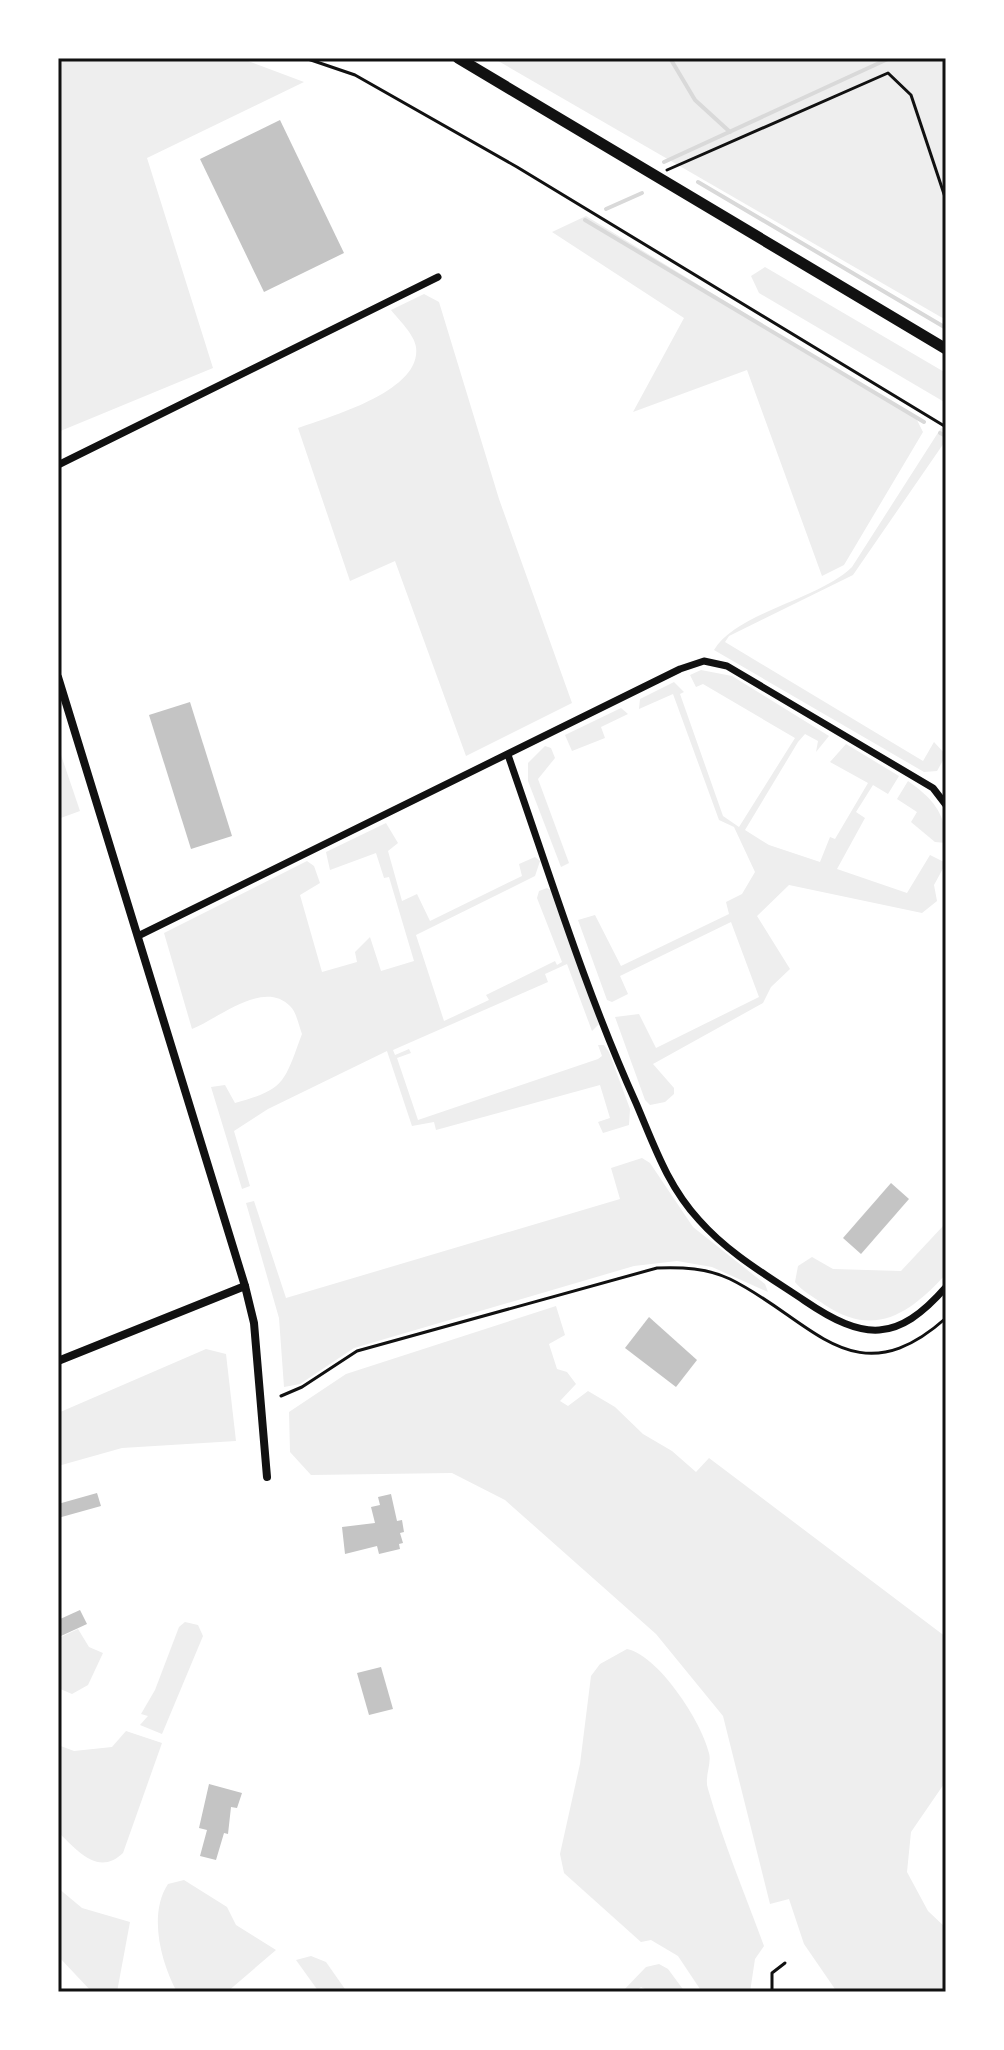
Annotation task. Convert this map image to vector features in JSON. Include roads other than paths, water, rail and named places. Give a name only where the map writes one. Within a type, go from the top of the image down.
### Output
[{"type":"main road","points":[[458,58],[946,349]]},
{"type":"street","points":[[58,465],[438,277]]},
{"type":"street","points":[[140,935],[680,669],[714,662],[751,679],[933,788],[946,805]]},
{"type":"street","points":[[58,677],[140,935],[245,1286],[255,1337],[267,1477]]},
{"type":"street","points":[[508,755],[605,1033],[665,1174],[699,1220],[742,1259],[848,1327],[873,1331],[910,1321],[946,1287]]},
{"type":"street","points":[[58,1361],[245,1286]]},
{"type":"waterway","points":[[670,58],[695,100],[730,132]]},
{"type":"waterway","points":[[664,162],[890,58]]},
{"type":"waterway","points":[[698,182],[946,328]]},
{"type":"waterway","points":[[606,209],[642,193]]},
{"type":"waterway","points":[[585,220],[924,422]]},
{"type":"waterway","points":[[940,433],[946,436]]}]
